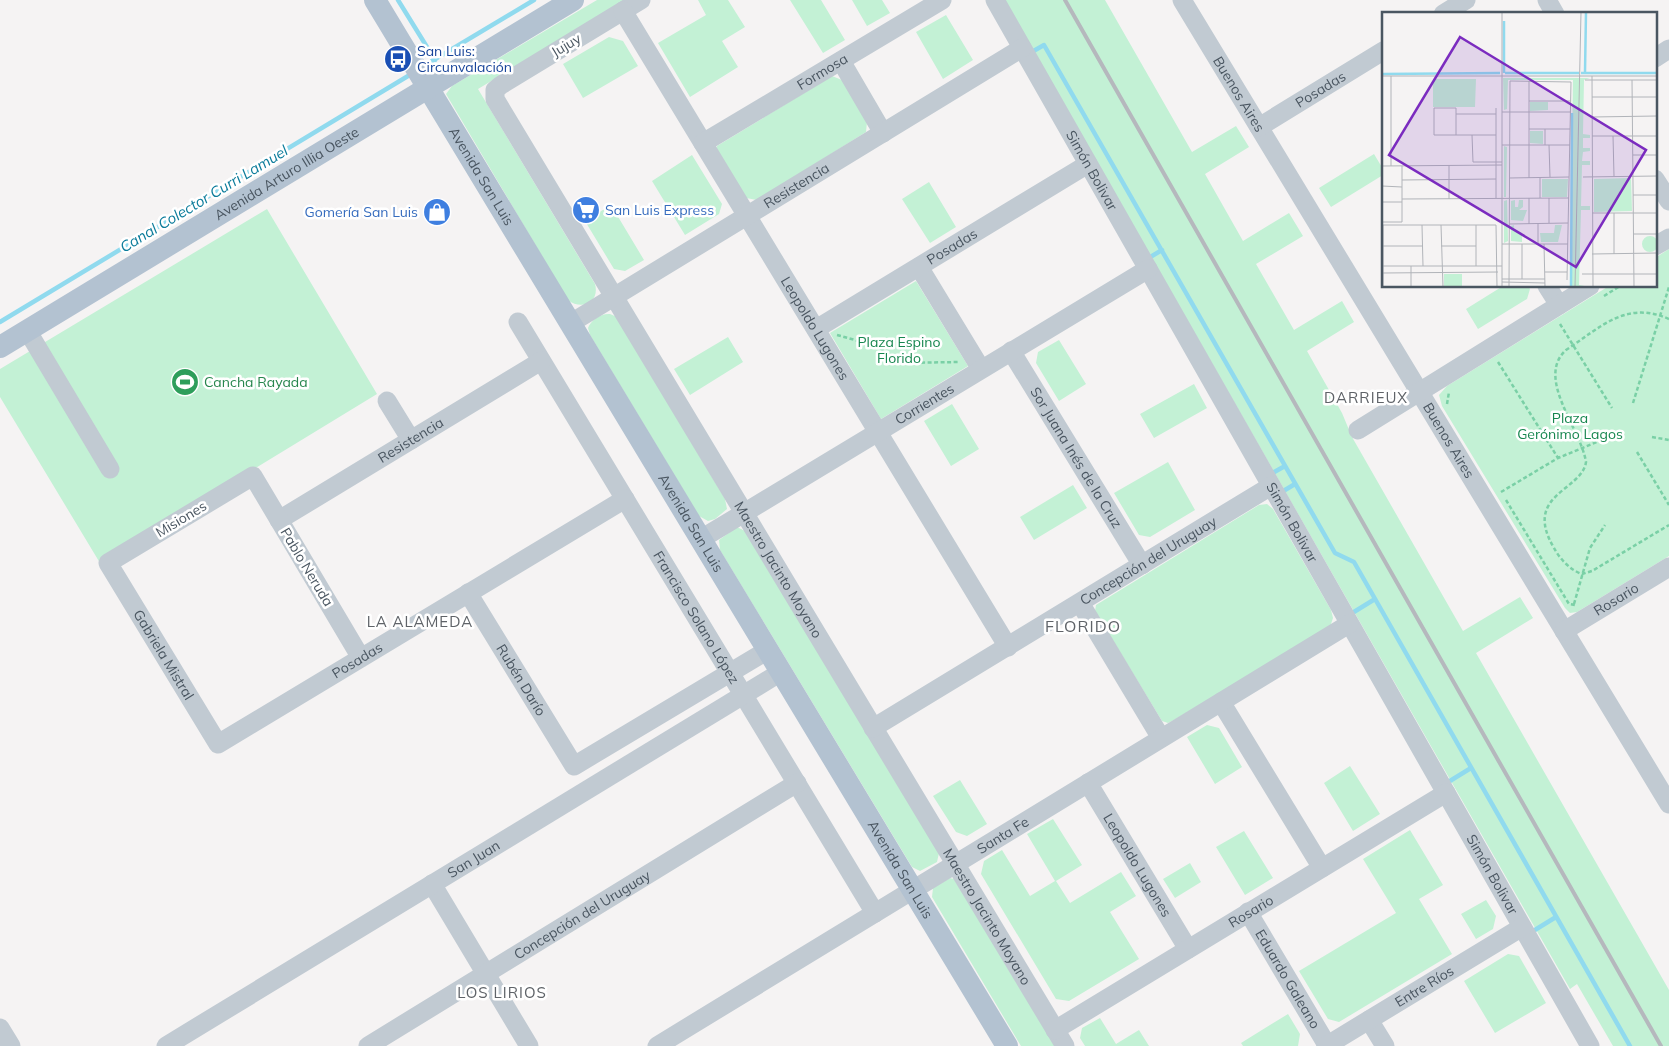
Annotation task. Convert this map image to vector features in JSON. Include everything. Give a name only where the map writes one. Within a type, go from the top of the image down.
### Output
[{"type":"main road","name":"Avenida San Luis","points":[[375,0],[1007,1046]]},
{"type":"main road","name":"Avenida Arturo Illia Oeste","points":[[0,347],[573,0]]},
{"type":"street","name":"Jujuy","points":[[494,93],[501,85],[641,0]]},
{"type":"street","name":"Formosa","points":[[703,144],[942,0]]},
{"type":"street","name":"Simón Bolivar","points":[[995,0],[1590,1046]]},
{"type":"street","name":"Buenos Aires","points":[[1182,0],[1669,804]]},
{"type":"street","points":[[1446,12],[1466,0]]},
{"type":"street","points":[[1547,0],[1554,12]]},
{"type":"street","name":"Leopoldo Lugones","points":[[623,11],[747,216],[828,331],[878,432],[1008,646]]},
{"type":"street","name":"Resistencia","points":[[571,323],[1022,48]]},
{"type":"street","points":[[1656,57],[1669,49]]},
{"type":"street","name":"Posadas","points":[[1259,127],[1382,52]]},
{"type":"street","points":[[841,61],[884,133]]},
{"type":"street","name":"Maestro Jacinto Moyano","points":[[494,93],[497,102],[1065,1046]]},
{"type":"street","name":"Posadas","points":[[828,331],[919,267],[1088,164]]},
{"type":"street","points":[[1656,180],[1669,201]]},
{"type":"street","points":[[1656,245],[1669,238]]},
{"type":"street","points":[[919,267],[972,365]]},
{"type":"street","name":"Corrientes","points":[[701,538],[878,432],[972,365],[1012,351],[1148,269]]},
{"type":"street","points":[[1548,288],[1559,314]]},
{"type":"street","points":[[1358,430],[1418,391],[1559,314],[1588,288]]},
{"type":"street","name":"Francisco Solano López","points":[[518,322],[875,913]]},
{"type":"street","points":[[27,330],[110,469]]},
{"type":"street","name":"Sor Juana Inés de la Cruz","points":[[1012,351],[1142,565]]},
{"type":"street","name":"Resistencia","points":[[279,520],[541,361]]},
{"type":"street","points":[[387,401],[411,440]]},
{"type":"street","name":"Pablo Neruda","points":[[253,476],[361,658]]},
{"type":"street","name":"Misiones","points":[[108,563],[253,476]]},
{"type":"street","name":"Concepción del Uruguay","points":[[873,728],[1271,486]]},
{"type":"street","name":"Posadas","points":[[218,744],[625,499]]},
{"type":"street","name":"Gabriela Mistral","points":[[108,563],[218,744]]},
{"type":"street","name":"Rosario","points":[[1564,631],[1669,567]]},
{"type":"street","name":"Rubén Darío","points":[[468,594],[574,766],[730,672]]},
{"type":"street","points":[[1080,603],[1161,738]]},
{"type":"street","name":"Santa Fe","points":[[657,1046],[1349,624]]},
{"type":"street","points":[[730,672],[768,650]]},
{"type":"street","name":"San Juan","points":[[166,1046],[781,672]]},
{"type":"street","points":[[1221,702],[1322,868]]},
{"type":"street","name":"Concepción del Uruguay","points":[[368,1046],[797,783]]},
{"type":"street","name":"Leopoldo Lugones","points":[[1088,783],[1188,949]]},
{"type":"street","name":"Rosario","points":[[1055,1030],[1446,793]]},
{"type":"street","points":[[432,884],[529,1046]]},
{"type":"street","name":"Eduardo Galeano","points":[[1248,912],[1326,1046]]},
{"type":"street","name":"Entre Ríos","points":[[1326,1046],[1522,927]]},
{"type":"street","points":[[1369,1020],[1385,1046]]},
{"type":"street","points":[[0,1028],[11,1046]]},
{"type":"path","points":[[1633,403],[1669,287]]},
{"type":"path","points":[[1669,319],[1642,311],[1623,315],[1573,346],[1559,358],[1554,376],[1581,447],[1585,466],[1553,498],[1546,522],[1548,536],[1555,549],[1568,566],[1582,574],[1592,572],[1669,525]]},
{"type":"path","points":[[1559,314],[1573,346],[1612,408]]},
{"type":"path","points":[[828,331],[834,339]]},
{"type":"path","points":[[828,331],[877,346],[901,363],[972,365]]},
{"type":"path","points":[[1498,361],[1558,458]]},
{"type":"path","points":[[1447,404],[1452,412]]},
{"type":"path","points":[[1652,437],[1669,440]]},
{"type":"path","points":[[1501,492],[1558,458],[1581,447],[1604,440]]},
{"type":"path","points":[[1637,452],[1669,505]]},
{"type":"path","points":[[1496,484],[1569,604],[1578,606]]},
{"type":"path","points":[[1574,605],[1590,548],[1605,525]]},
{"type":"green space","points":[[597,0],[626,0],[478,89],[595,284],[595,296],[592,300],[584,305],[579,305],[568,300],[446,94],[452,86]]},
{"type":"green space","points":[[698,0],[728,0],[745,27],[722,41],[738,67],[690,97],[658,43],[706,15]]},
{"type":"green space","points":[[790,0],[821,0],[845,40],[823,53]]},
{"type":"green space","points":[[852,0],[882,0],[890,13],[867,26]]},
{"type":"green space","points":[[1004,0],[1105,0],[1192,152],[1236,126],[1249,147],[1205,174],[1243,241],[1289,213],[1303,236],[1256,264],[1294,330],[1342,301],[1354,322],[1307,351],[1342,413],[1352,437],[1463,631],[1520,597],[1533,618],[1476,653],[1669,990],[1669,1046],[1613,1046],[1577,984],[1570,989]]},
{"type":"green space","points":[[946,15],[973,60],[943,79],[916,32]]},
{"type":"green space","points":[[609,37],[623,41],[638,66],[583,98],[563,64]]},
{"type":"green space","points":[[832,76],[842,80],[867,122],[866,132],[757,200],[746,198],[716,149],[717,146]]},
{"type":"green space","points":[[1374,154],[1382,167],[1382,176],[1331,207],[1319,188]]},
{"type":"green space","points":[[692,155],[722,204],[719,214],[685,235],[652,181]]},
{"type":"green space","points":[[929,182],[956,227],[930,243],[902,199]]},
{"type":"green space","points":[[611,205],[644,260],[625,271],[614,269],[585,221]]},
{"type":"green space","name":"Cancha Rayada","points":[[267,209],[377,394],[100,563],[0,397],[0,369]]},
{"type":"green space","name":"Plaza Gerónimo Lagos","points":[[1669,249],[1669,556],[1577,612],[1570,613],[1565,608],[1442,406],[1439,395],[1447,386],[1606,288],[1656,288],[1656,257]]},
{"type":"green space","name":"Plaza Espino Florido","points":[[916,281],[968,366],[881,419],[830,333]]},
{"type":"green space","points":[[1500,288],[1530,289],[1527,299],[1478,329],[1466,309]]},
{"type":"green space","points":[[610,314],[617,317],[725,499],[727,509],[715,519],[708,521],[699,516],[590,335],[588,328],[591,322],[600,316]]},
{"type":"green space","points":[[728,337],[743,362],[690,395],[674,369]]},
{"type":"green space","points":[[1059,340],[1086,384],[1059,401],[1036,363],[1038,352]]},
{"type":"green space","points":[[1194,384],[1207,408],[1154,438],[1140,414]]},
{"type":"green space","points":[[952,404],[979,449],[951,466],[924,421]]},
{"type":"green space","points":[[1168,462],[1195,510],[1150,537],[1139,535],[1114,493]]},
{"type":"green space","points":[[1073,485],[1087,508],[1034,540],[1020,517]]},
{"type":"green space","points":[[1267,504],[1273,509],[1331,610],[1333,618],[1330,627],[1174,720],[1168,723],[1162,721],[1095,611],[1096,605],[1259,505]]},
{"type":"green space","points":[[737,527],[745,531],[939,853],[937,862],[920,871],[912,867],[720,550],[719,540]]},
{"type":"green space","points":[[1207,725],[1219,728],[1242,767],[1215,784],[1187,737]]},
{"type":"green space","points":[[1350,766],[1380,814],[1353,831],[1324,783]]},
{"type":"green space","points":[[960,780],[987,824],[967,836],[956,832],[933,796]]},
{"type":"green space","points":[[1053,819],[1082,865],[1056,881],[1070,903],[1121,872],[1136,896],[1110,912],[1139,959],[1069,1001],[1056,999],[981,874],[984,861],[1002,850],[1030,896],[1055,881],[1027,834]]},
{"type":"green space","points":[[1410,830],[1443,885],[1419,899],[1452,954],[1339,1022],[1328,1019],[1299,971],[1396,913],[1363,859]]},
{"type":"green space","points":[[1244,831],[1273,878],[1245,895],[1216,847]]},
{"type":"green space","points":[[1190,863],[1201,882],[1175,898],[1163,879]]},
{"type":"green space","points":[[950,878],[954,879],[1056,1046],[1021,1046],[932,897],[933,888]]},
{"type":"green space","points":[[1486,900],[1496,916],[1493,929],[1476,939],[1461,914]]},
{"type":"green space","points":[[1508,954],[1519,956],[1546,1003],[1495,1033],[1464,981]]},
{"type":"green space","points":[[1288,1014],[1300,1034],[1298,1046],[1243,1046],[1241,1043]]},
{"type":"green space","points":[[1100,1018],[1116,1044],[1139,1030],[1149,1046],[1085,1046],[1080,1038],[1082,1028]]},
{"type":"waterway","points":[[398,0],[435,60]]},
{"type":"waterway","name":"Canal Colector Curri Lamuel","points":[[432,61],[534,0]]},
{"type":"waterway","points":[[1030,53],[1044,45],[1335,553],[1354,562],[1630,1046]]},
{"type":"waterway","name":"Canal Colector Curri Lamuel","points":[[0,322],[408,76]]},
{"type":"waterway","points":[[1147,259],[1162,250]]},
{"type":"waterway","points":[[1269,475],[1285,466]]},
{"type":"waterway","points":[[1280,493],[1295,484]]},
{"type":"waterway","points":[[1349,615],[1375,599]]},
{"type":"waterway","points":[[1445,784],[1471,768]]},
{"type":"waterway","points":[[1530,933],[1556,917]]},
{"type":"railway","points":[[1065,0],[1661,1046]]},
{"type":"place","name":"San Luis: Circunvalación","points":[[398,59]]},
{"type":"place","name":"San Luis Express","points":[[586,210]]},
{"type":"place","name":"Gomería San Luis","points":[[437,212]]},
{"type":"place","name":"Cancha Rayada","points":[[185,382]]},
{"type":"district","name":"DARRIEUX","points":[[1366,398]]},
{"type":"district","name":"LA ALAMEDA","points":[[420,622]]},
{"type":"district","name":"FLORIDO","points":[[1083,626]]},
{"type":"district","name":"LOS LIRIOS","points":[[502,993]]}]
